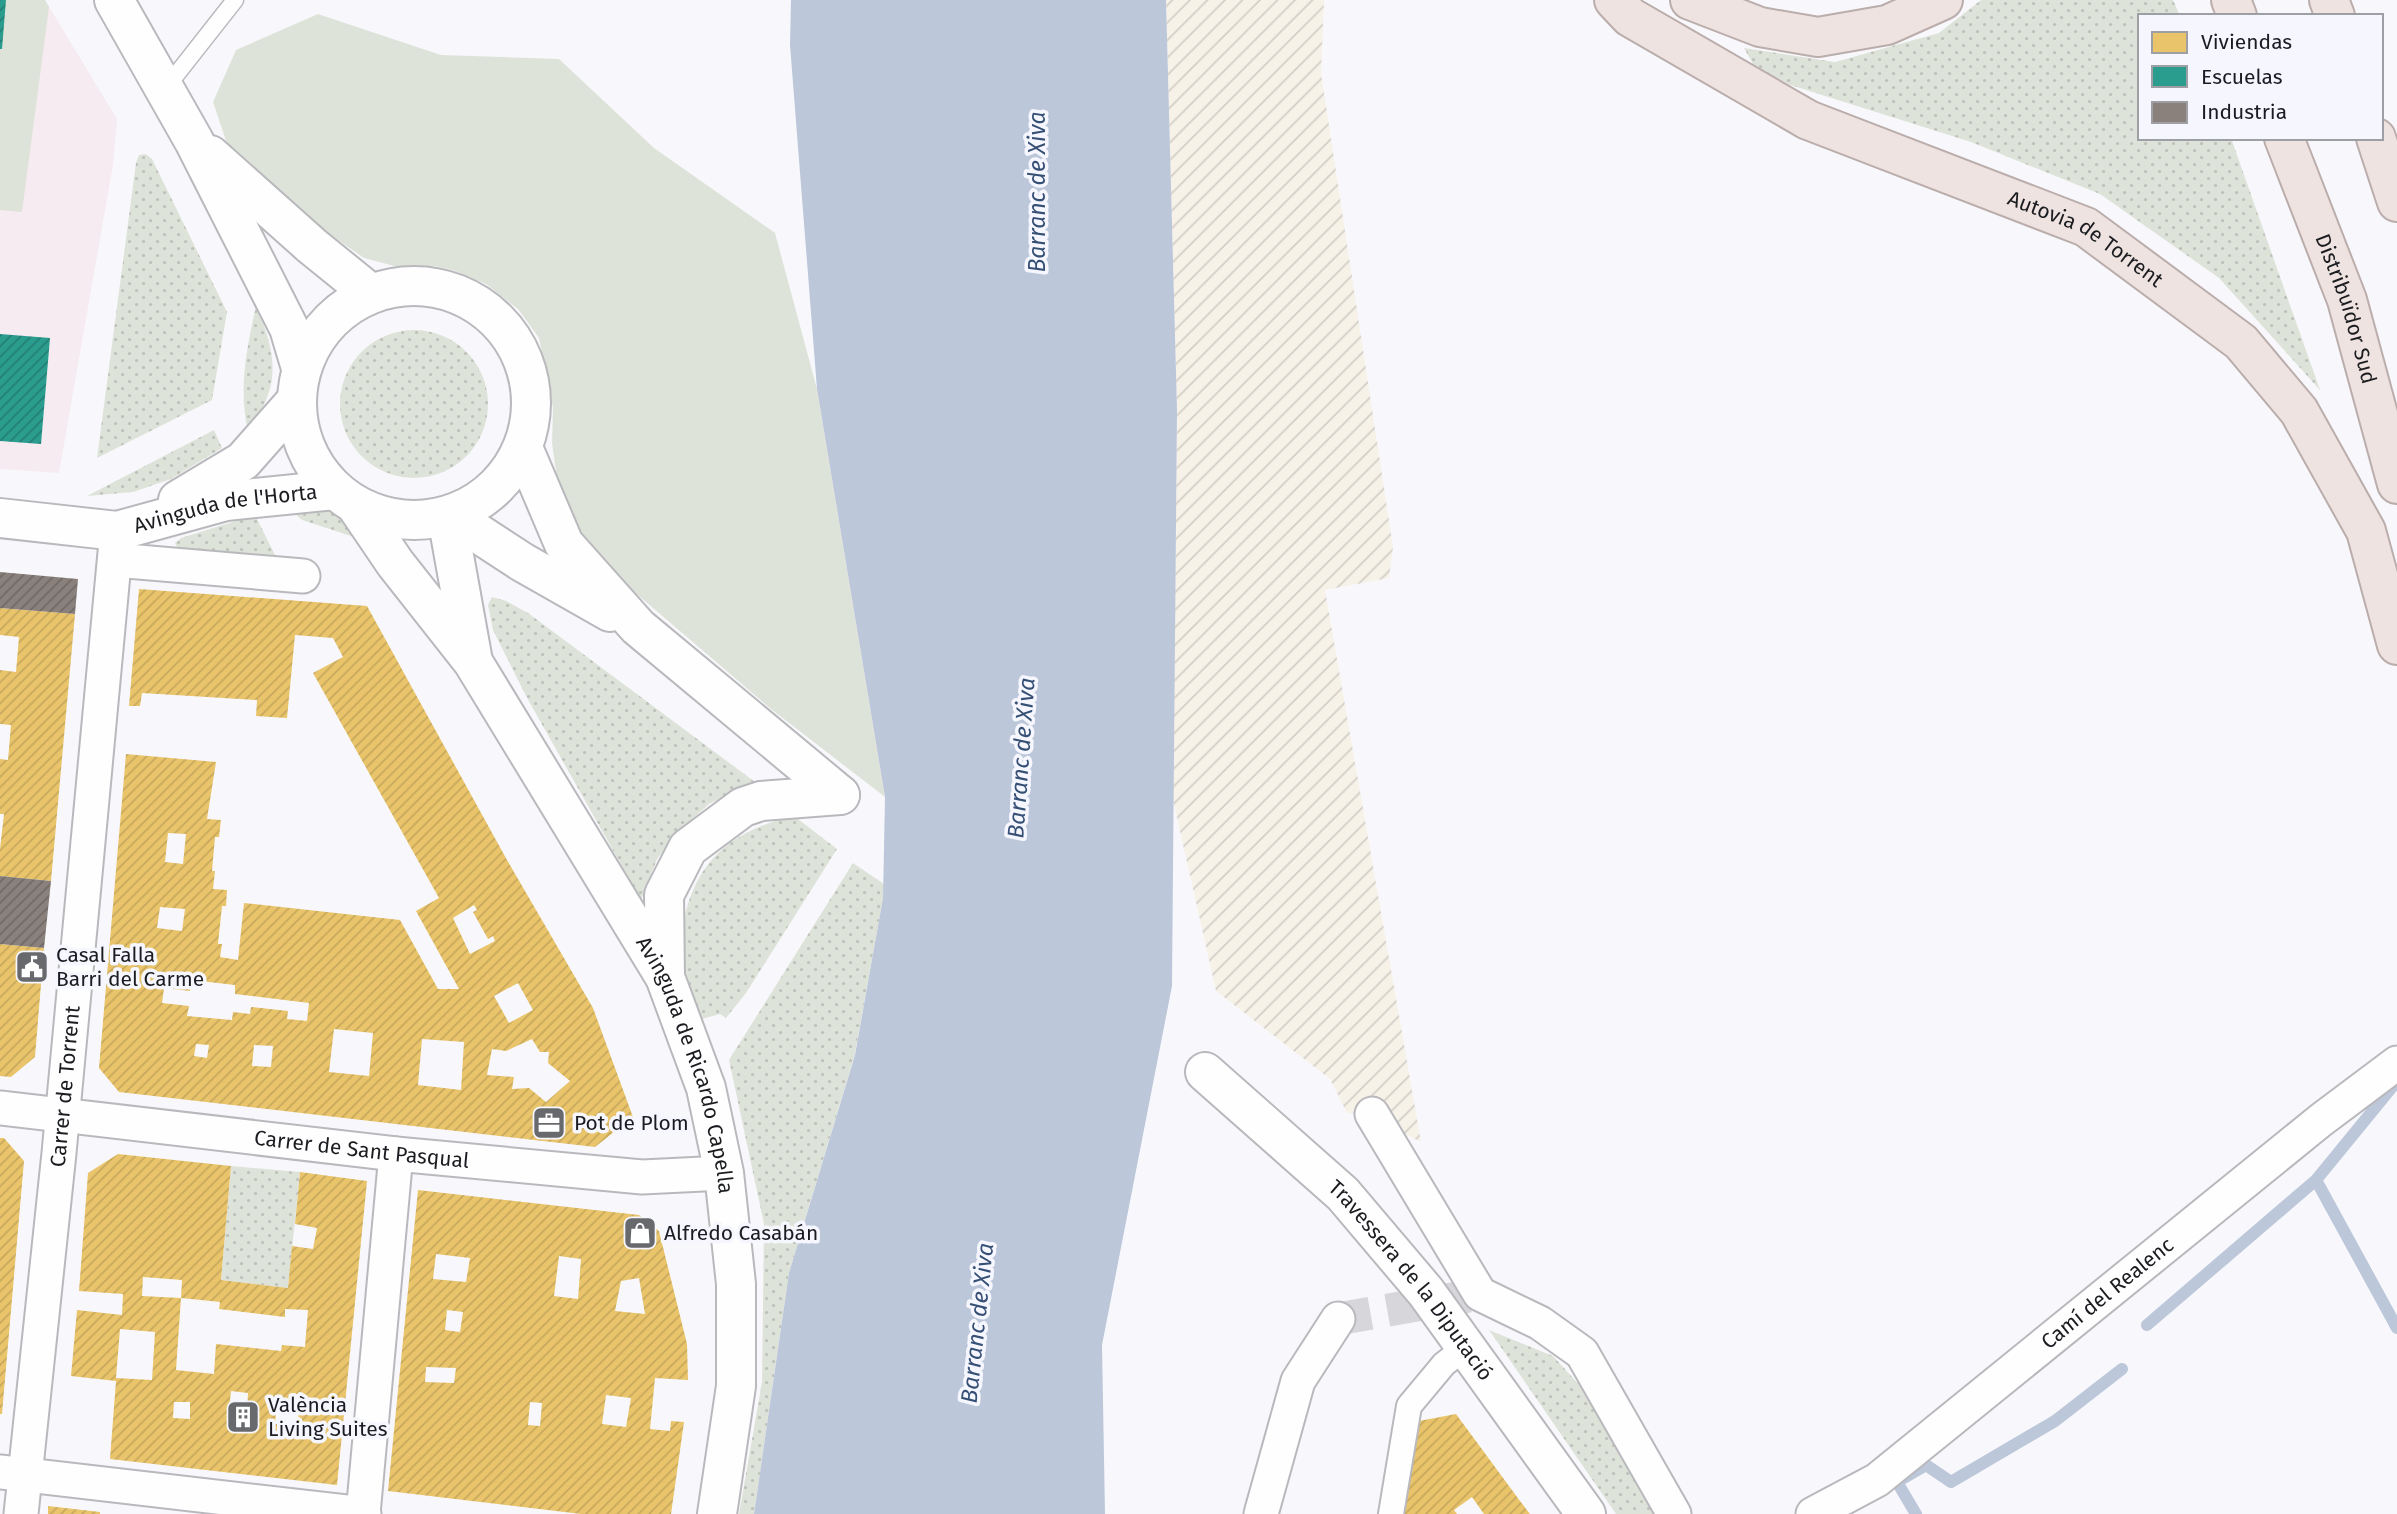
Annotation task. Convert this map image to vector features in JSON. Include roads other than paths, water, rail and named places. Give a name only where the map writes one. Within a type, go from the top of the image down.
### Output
[{"type":"highway","name":"Autovia de Torrent","points":[[1614,0],[1630,17],[1808,120],[2086,227],[2241,342],[2299,411],[2367,531],[2397,645]]},
{"type":"highway","points":[[1690,0],[1760,27],[1818,37],[1887,25],[1944,0]]},
{"type":"highway","name":"Distribuïdor Sud","points":[[2285,140],[2347,300],[2397,484]]},
{"type":"highway","points":[[2377,140],[2397,202]]},
{"type":"street","points":[[114,0],[194,141],[289,328],[298,385],[299,434],[313,465],[345,499],[473,662]]},
{"type":"street","points":[[194,141],[312,246],[370,293]]},
{"type":"street","points":[[298,385],[316,336],[340,311],[370,293],[409,285],[450,290],[485,309],[513,339],[528,376],[531,417],[524,450],[502,481],[479,502],[449,516],[417,522],[386,518],[345,499]]},
{"type":"street","name":"Avinguda de l'Horta","points":[[116,545],[243,461],[298,385]]},
{"type":"street","points":[[524,450],[564,544],[638,628],[840,795],[761,801],[743,807],[688,848],[664,895],[665,977]]},
{"type":"street","name":"Avinguda de l'Horta","points":[[116,545],[226,500],[345,499]]},
{"type":"street","points":[[449,516],[522,562],[638,628]]},
{"type":"street","points":[[449,516],[473,662]]},
{"type":"street","name":"Avinguda de l'Horta","points":[[0,518],[116,545],[303,576]]},
{"type":"street","name":"Carrer de Torrent","points":[[21,1514],[12,1473],[63,1115],[116,545]]},
{"type":"street","name":"Avinguda de Ricardo Capella","points":[[473,662],[665,977],[706,1088],[724,1173],[736,1284],[736,1386],[717,1514]]},
{"type":"street","name":"Camí del Realenc","points":[[1813,1514],[1877,1480],[2321,1120],[2397,1063]]},
{"type":"street","name":"Travessera de la Diputació","points":[[1205,1072],[1343,1194],[1426,1292],[1586,1514]]},
{"type":"street","name":"Carrer de Sant Pasqual","points":[[0,1108],[396,1154],[642,1177],[724,1173]]},
{"type":"street","points":[[1372,1114],[1480,1294],[1540,1324],[1582,1353],[1674,1514]]},
{"type":"street","points":[[12,1473],[363,1514],[396,1154]]},
{"type":"street","points":[[1261,1514],[1298,1381],[1338,1319]]},
{"type":"street","points":[[1391,1514],[1409,1406],[1444,1364],[1466,1347]]},
{"type":"lane","points":[[165,89],[235,0]]},
{"type":"water","name":"Barranc de Xiva","points":[[791,0],[1166,0],[1177,410],[1172,986],[1102,1345],[1105,1514],[754,1514],[789,1273],[855,1055],[883,898],[885,797],[817,389],[790,45]]},
{"type":"waterway","points":[[2147,1325],[2316,1180],[2397,1081]]},
{"type":"waterway","points":[[2316,1180],[2397,1328]]},
{"type":"waterway","points":[[1900,1480],[1926,1465],[1951,1482],[2055,1421],[2122,1369]]},
{"type":"waterway","points":[[1897,1482],[1916,1514]]},
{"type":"tunnel","points":[[1338,1319],[1480,1294]]},
{"type":"place","name":"Casal Falla Barri del Carme","points":[[32,967]]},
{"type":"place","name":"Pot de Plom","points":[[549,1123]]},
{"type":"place","name":"Alfredo Casabán","points":[[640,1233]]},
{"type":"place","name":"València Living Suites","points":[[243,1417]]}]
